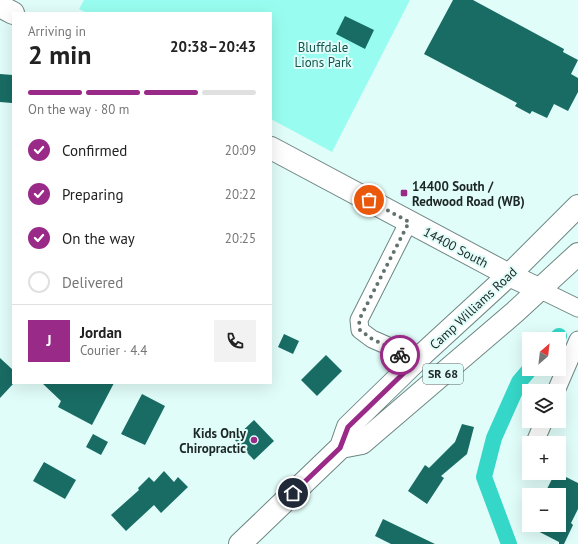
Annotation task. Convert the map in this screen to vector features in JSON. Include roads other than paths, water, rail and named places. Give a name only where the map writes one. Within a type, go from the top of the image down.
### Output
[{"type":"main road","points":[[0,6],[12,12]]},
{"type":"main road","name":"14400 South","points":[[272,149],[509,275],[541,290]]},
{"type":"main road","name":"Camp Williams Road","points":[[240,544],[340,448],[348,427],[509,275],[578,206]]},
{"type":"main road","name":"SR 68","points":[[340,448],[362,443],[541,290],[578,254]]},
{"type":"street","points":[[409,222],[359,320],[360,330],[372,339],[395,350],[411,366]]},
{"type":"street","name":"14400 South","points":[[541,290],[578,308]]},
{"type":"street","points":[[559,384],[578,340]]},
{"type":"waterway","points":[[509,544],[484,477],[494,438],[519,382],[524,376]]},
{"type":"place","name":"14400 South / Redwood Road (WB)","points":[[404,193]]},
{"type":"place","name":"Kids Only Chiropractic","points":[[254,440]]},
{"type":"park label","name":"Bluffdale Lions Park","points":[[323,54]]}]
